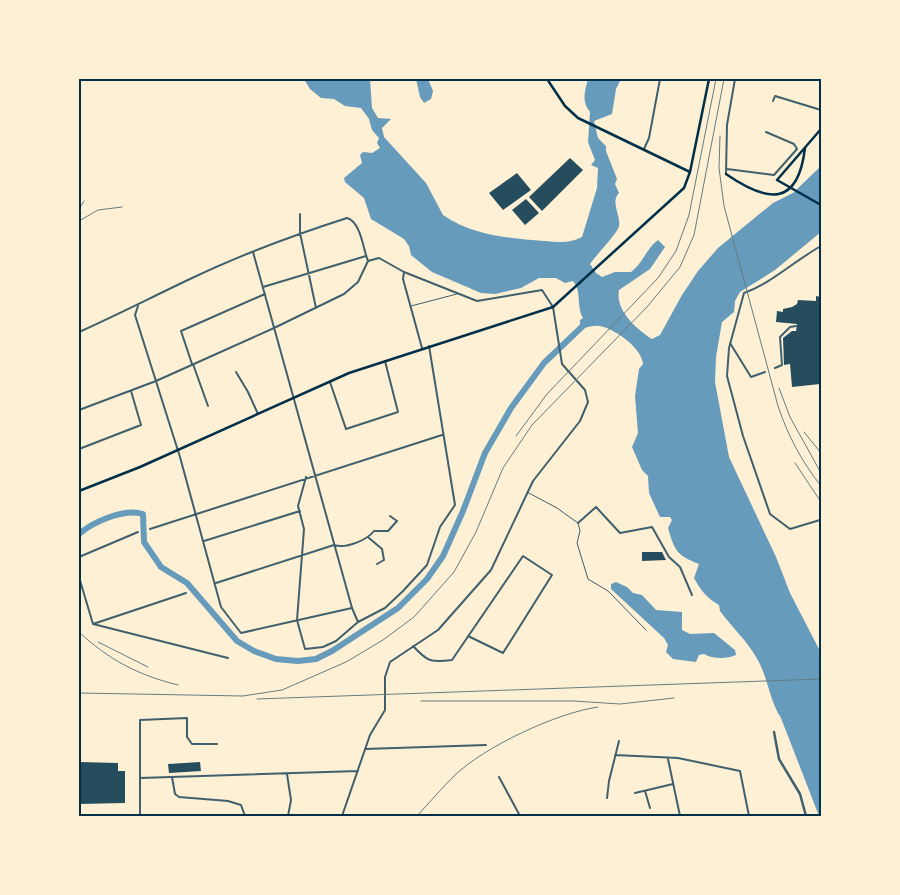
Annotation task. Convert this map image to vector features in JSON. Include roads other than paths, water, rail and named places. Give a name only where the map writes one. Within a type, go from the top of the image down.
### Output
[{"type":"main road","points":[[547,79],[565,106],[578,118],[690,172]]},
{"type":"main road","points":[[79,491],[178,450],[330,381],[385,360],[553,307],[684,188],[690,172],[709,79]]},
{"type":"main road","points":[[821,129],[776,180],[821,205]]},
{"type":"main road","points":[[726,174],[738,182],[767,194],[785,193],[795,185],[799,178],[806,147]]},
{"type":"street","points":[[644,150],[649,138],[660,79]]},
{"type":"street","points":[[726,174],[727,125],[735,79]]},
{"type":"street","points":[[773,101],[775,96],[821,110]]},
{"type":"street","points":[[727,169],[774,175],[797,149],[794,144],[766,132]]},
{"type":"street","points":[[300,214],[300,233],[316,308]]},
{"type":"street","points":[[79,332],[138,306],[190,279],[253,252],[300,233],[347,218],[352,220],[360,236],[368,261],[364,274],[352,289],[316,308],[156,381],[79,410]]},
{"type":"street","points":[[820,520],[790,528],[770,514],[743,436],[727,376],[730,342],[744,293],[759,288],[804,255],[821,246]]},
{"type":"street","points":[[253,252],[295,397],[334,545],[352,608],[358,622]]},
{"type":"street","points":[[263,288],[308,272],[366,256]]},
{"type":"street","points":[[342,816],[366,749],[385,710],[385,677],[390,662],[438,630],[491,570],[527,492],[586,409],[588,402],[585,390],[562,364],[557,345],[553,307],[542,290],[477,301],[404,272],[379,258],[368,261]]},
{"type":"street","points":[[404,272],[403,279],[422,348]]},
{"type":"street","points":[[208,406],[180,332],[265,294]]},
{"type":"street","points":[[138,306],[135,315],[178,450],[222,607],[241,633],[352,608]]},
{"type":"street","points":[[775,368],[782,365],[780,337],[790,327],[796,326]]},
{"type":"street","points":[[730,342],[751,377],[765,372]]},
{"type":"street","points":[[306,477],[298,506],[304,529],[297,620],[305,648],[323,647],[336,641],[358,622],[385,608],[428,565],[440,527],[455,505],[442,435],[429,346]]},
{"type":"street","points":[[330,381],[346,429],[398,412],[385,360]]},
{"type":"street","points":[[236,372],[258,414]]},
{"type":"street","points":[[79,449],[141,425],[130,391]]},
{"type":"street","points":[[150,528],[442,435]]},
{"type":"street","points":[[578,523],[596,506],[620,533],[652,527],[669,557],[680,567],[692,595]]},
{"type":"street","points":[[204,541],[300,511]]},
{"type":"street","points":[[216,583],[334,545],[340,547],[369,538],[374,532],[388,530],[397,521],[390,516]]},
{"type":"street","points":[[79,557],[138,532]]},
{"type":"street","points":[[369,538],[382,550],[384,560],[377,564]]},
{"type":"street","points":[[413,646],[426,660],[439,662],[452,660],[468,636],[524,556],[552,575],[503,653],[468,636]]},
{"type":"street","points":[[79,577],[93,624]]},
{"type":"street","points":[[93,624],[186,592]]},
{"type":"street","points":[[93,624],[228,658]]},
{"type":"street","points":[[140,816],[140,720],[187,718],[187,737],[192,744],[216,744]]},
{"type":"street","points":[[774,732],[779,760],[800,794],[806,816]]},
{"type":"street","points":[[607,798],[619,741]]},
{"type":"street","points":[[366,749],[486,745]]},
{"type":"street","points":[[615,755],[678,758],[740,771],[749,816]]},
{"type":"street","points":[[668,759],[680,816]]},
{"type":"street","points":[[140,778],[358,772]]},
{"type":"street","points":[[286,774],[291,800],[288,816]]},
{"type":"street","points":[[499,777],[520,816]]},
{"type":"street","points":[[172,778],[175,794],[179,797],[228,801],[240,805],[245,816]]},
{"type":"street","points":[[635,793],[673,784]]},
{"type":"street","points":[[645,791],[650,808]]},
{"type":"lane","points":[[410,306],[458,293]]},
{"type":"lane","points":[[527,492],[557,508],[578,523],[580,531],[577,543],[588,579],[608,591],[646,630]]},
{"type":"water","points":[[304,79],[370,79],[372,108],[378,118],[391,119],[382,128],[384,137],[426,183],[443,215],[467,228],[492,235],[517,239],[568,242],[582,237],[597,188],[598,168],[591,165],[595,160],[588,142],[590,112],[585,104],[584,96],[588,79],[621,79],[616,89],[612,114],[594,121],[598,138],[606,146],[606,151],[617,179],[615,184],[619,193],[615,200],[619,226],[615,234],[590,264],[596,273],[602,277],[615,272],[631,272],[658,240],[665,247],[650,269],[619,290],[620,305],[623,312],[633,324],[652,339],[660,335],[682,295],[698,271],[718,248],[773,203],[793,193],[821,166],[821,232],[775,270],[740,292],[735,301],[734,312],[722,322],[716,357],[715,382],[729,457],[776,557],[790,593],[821,653],[821,816],[819,816],[774,704],[760,664],[748,645],[720,611],[719,605],[699,587],[694,578],[699,564],[681,555],[675,548],[668,528],[672,520],[670,517],[660,517],[649,493],[648,476],[642,470],[632,447],[638,433],[635,396],[639,369],[643,364],[638,352],[627,340],[613,331],[598,326],[584,328],[580,324],[580,320],[583,318],[576,285],[573,281],[565,283],[556,278],[539,278],[521,288],[495,294],[481,293],[432,272],[411,255],[409,246],[404,239],[371,219],[364,198],[345,182],[344,178],[362,163],[360,155],[363,152],[372,153],[380,148],[377,143],[379,138],[372,130],[369,119],[361,108],[345,106],[334,99],[321,98],[310,89]]},
{"type":"water","points":[[416,79],[428,79],[433,91],[431,99],[424,103],[420,97]]},
{"type":"water","points":[[616,582],[627,587],[633,593],[642,595],[656,610],[682,612],[682,630],[690,634],[714,633],[735,650],[736,655],[720,658],[704,654],[699,655],[696,662],[673,659],[666,652],[668,645],[664,638],[611,589],[611,584]]},
{"type":"waterway","points":[[79,534],[109,517],[127,513],[143,514],[144,542],[161,567],[187,583],[237,641],[254,651],[276,659],[298,661],[316,659],[332,651],[398,608],[427,579],[443,556],[463,511],[485,453],[511,408],[544,363],[587,322]]},
{"type":"railway","points":[[516,436],[547,394],[658,278],[676,251],[689,215],[716,79]]},
{"type":"railway","points":[[79,693],[243,696],[282,690],[346,662],[383,640],[414,617],[454,572],[476,532],[503,468],[532,425],[647,307],[680,267],[694,235],[724,79]]},
{"type":"railway","points":[[720,136],[719,168],[724,206],[778,406],[796,448],[821,486]]},
{"type":"railway","points":[[79,209],[84,201]]},
{"type":"railway","points":[[79,221],[98,210],[122,207]]},
{"type":"railway","points":[[779,388],[790,417],[821,473]]},
{"type":"railway","points":[[804,432],[821,453]]},
{"type":"railway","points":[[795,463],[821,502]]},
{"type":"railway","points":[[79,632],[102,651],[125,665],[163,681],[178,685]]},
{"type":"railway","points":[[98,642],[148,667]]},
{"type":"railway","points":[[257,699],[821,679]]},
{"type":"railway","points":[[421,701],[574,701],[620,704],[674,698]]},
{"type":"railway","points":[[417,816],[454,776],[483,754],[542,724],[581,710],[598,707]]}]
